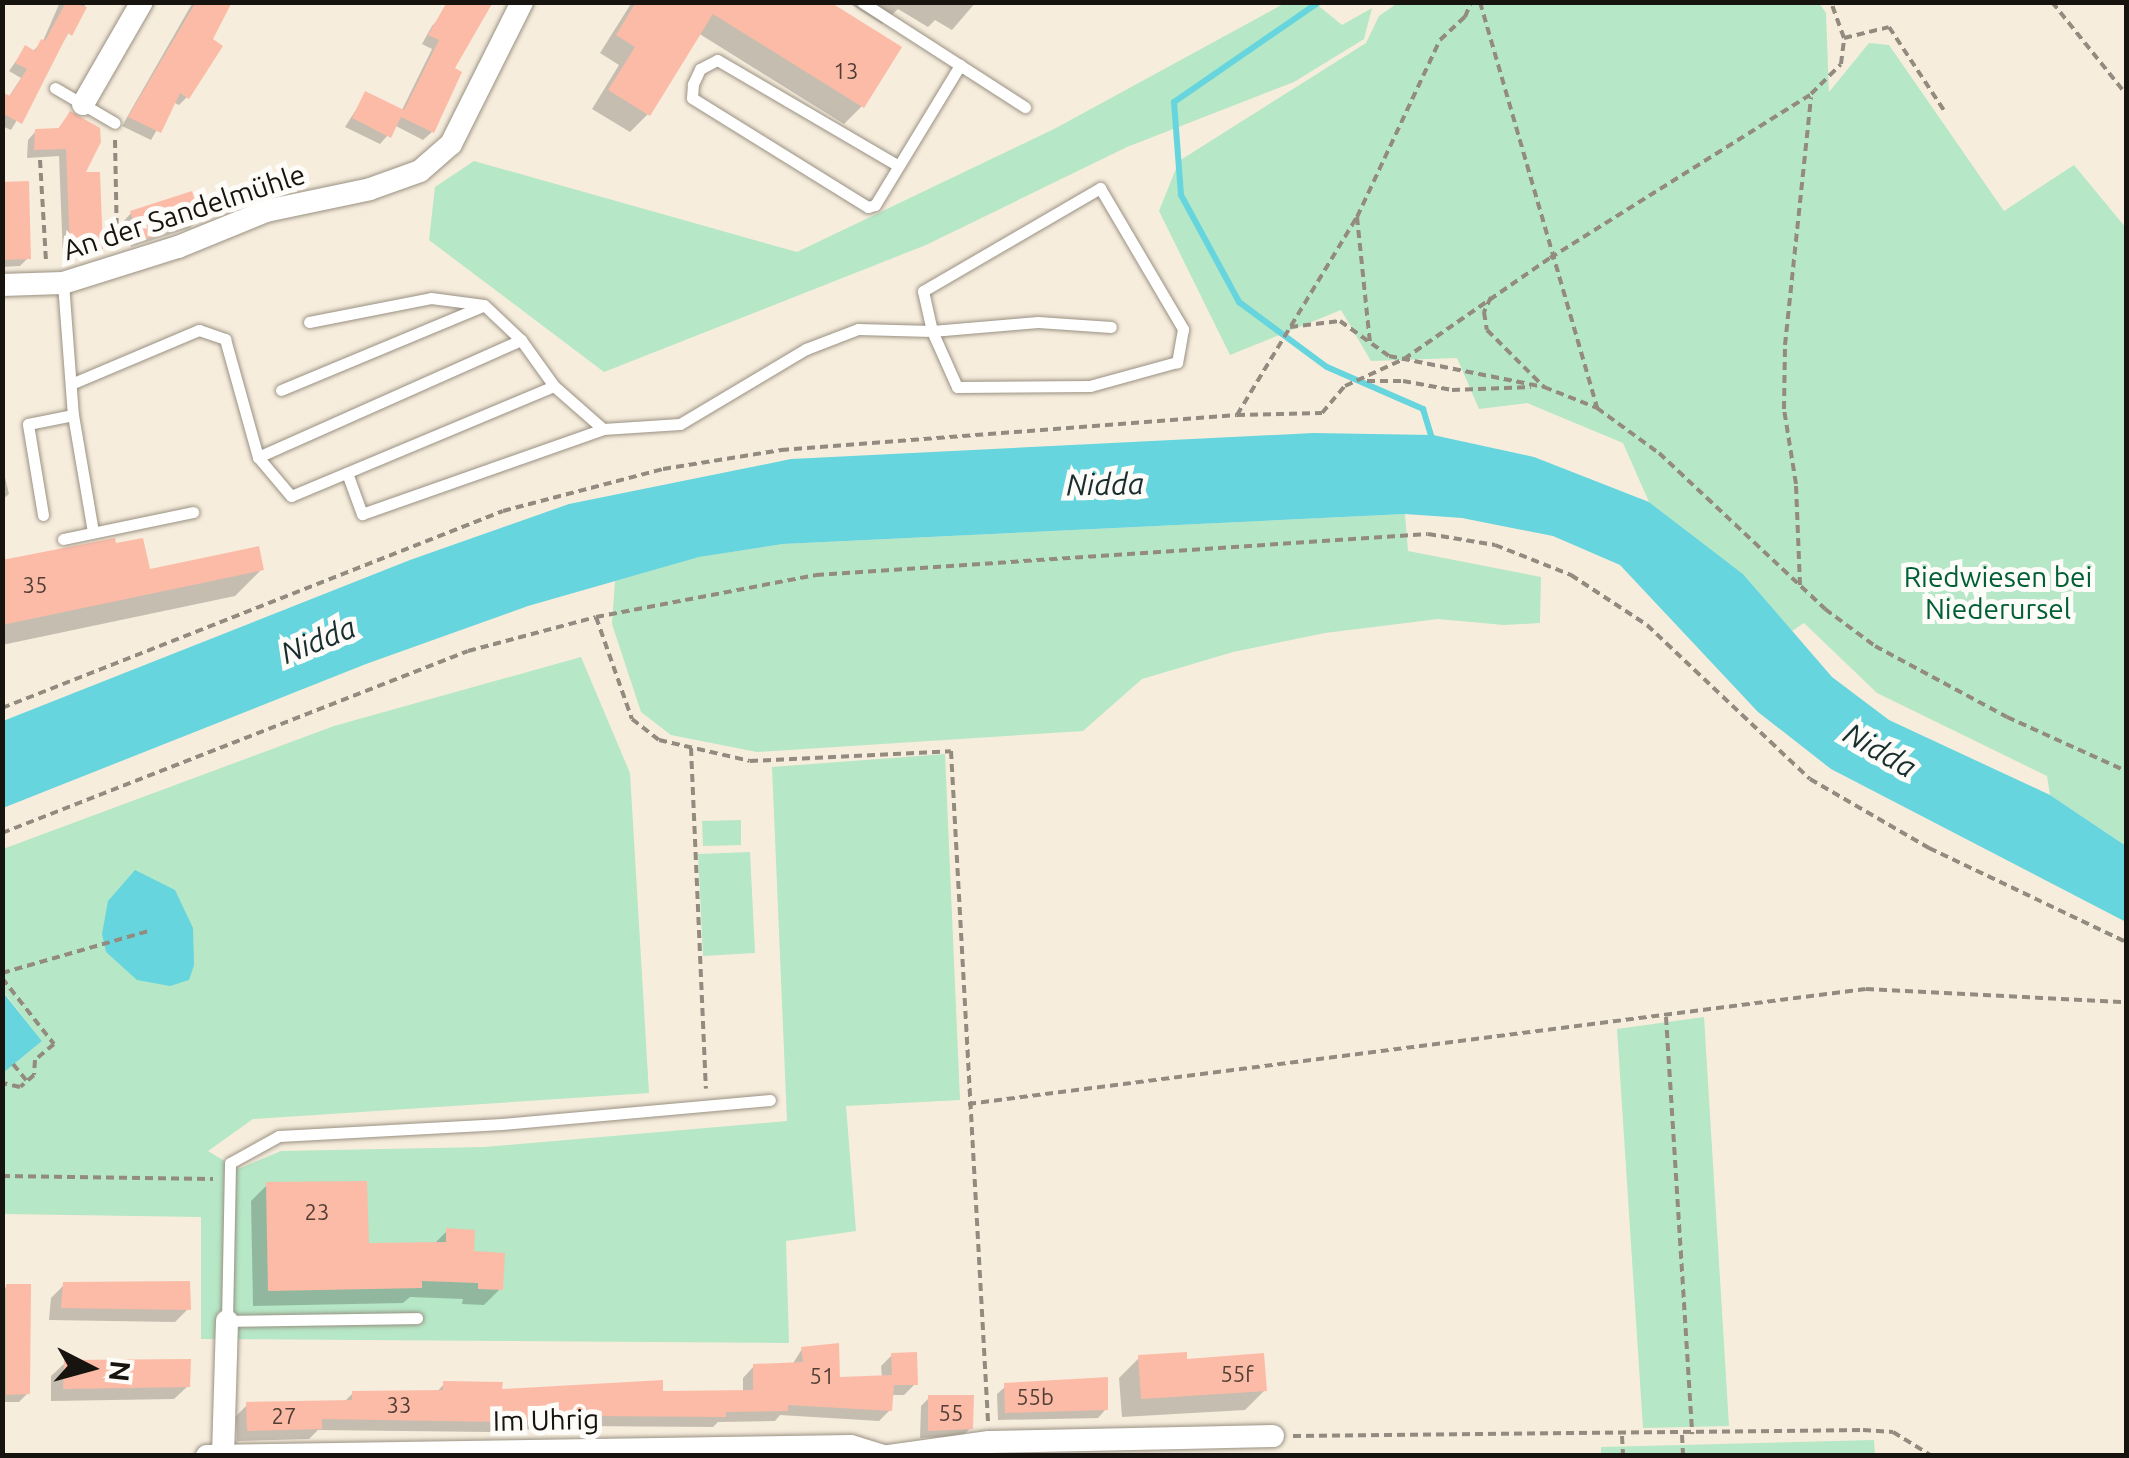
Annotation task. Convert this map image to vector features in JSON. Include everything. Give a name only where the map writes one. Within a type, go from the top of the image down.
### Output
[{"type":"street","points":[[83,104],[142,2]]},
{"type":"street","name":"An der Sandelmühle","points":[[2,285],[55,279],[117,265],[178,247],[266,211],[370,189],[420,171],[450,144],[522,2]]},
{"type":"street","points":[[223,1455],[228,1321]]},
{"type":"street","name":"Im Uhrig","points":[[207,1456],[851,1446],[886,1456],[989,1442],[1169,1446],[1273,1436]]},
{"type":"lane","points":[[862,2],[1025,107]]},
{"type":"lane","points":[[897,165],[718,60],[700,69],[693,84],[692,98],[868,207],[874,206],[960,66]]},
{"type":"lane","points":[[55,88],[114,124]]},
{"type":"lane","points":[[1100,188],[1183,329],[1177,362],[1090,386],[976,387],[957,387],[932,331],[923,291],[1100,188]]},
{"type":"lane","points":[[55,279],[92,532]]},
{"type":"lane","points":[[309,322],[430,298],[484,305],[521,340],[554,386],[603,429]]},
{"type":"lane","points":[[281,390],[484,305]]},
{"type":"lane","points":[[347,473],[362,514],[603,429],[680,424],[806,349],[858,329],[932,331],[1038,322],[1111,327]]},
{"type":"lane","points":[[71,384],[199,330],[225,338],[258,456],[291,496],[554,386]]},
{"type":"lane","points":[[258,456],[521,340]]},
{"type":"lane","points":[[42,515],[28,424],[73,414]]},
{"type":"lane","points":[[63,538],[193,512]]},
{"type":"lane","points":[[417,1318],[228,1321],[230,1163],[278,1136],[707,1108],[770,1100]]},
{"type":"path","points":[[1237,415],[1357,217],[1440,40],[1466,17],[1471,2]]},
{"type":"path","points":[[1480,2],[1550,258],[1597,408]]},
{"type":"path","points":[[2,708],[503,512],[663,469],[781,450],[1237,415],[1322,413],[1345,386],[1404,359],[1550,258],[1811,94],[1841,64],[1844,38],[1831,2]]},
{"type":"path","points":[[2052,2],[2126,94]]},
{"type":"path","points":[[1844,38],[1889,27],[1946,112]]},
{"type":"path","points":[[1800,584],[1796,484],[1784,408],[1785,345],[1811,94]]},
{"type":"path","points":[[114,124],[117,265]]},
{"type":"path","points":[[40,160],[55,279]]},
{"type":"path","points":[[1357,217],[1370,342]]},
{"type":"path","points":[[1492,296],[1484,312],[1487,330],[1544,386]]},
{"type":"path","points":[[1290,327],[1340,321],[1389,356],[1544,386],[1597,408],[1659,453],[1800,584],[1875,646],[2007,717],[2126,772]]},
{"type":"path","points":[[1362,381],[1403,381],[1452,390],[1544,386]]},
{"type":"path","points":[[2,833],[468,651],[596,617],[816,575],[1428,534],[1495,546],[1571,575],[1647,624],[1810,780],[1929,848],[2126,942]]},
{"type":"path","points":[[596,617],[632,718],[659,740],[750,761],[950,751],[989,1442]]},
{"type":"path","points":[[690,748],[707,1108]]},
{"type":"path","points":[[2,1084],[20,1086],[27,1081],[34,1075],[35,1060],[54,1044],[2,976],[148,931]]},
{"type":"path","points":[[968,1104],[1866,990],[2126,1002]]},
{"type":"path","points":[[1666,1016],[1692,1434]]},
{"type":"path","points":[[13,1064],[27,1081]]},
{"type":"path","points":[[2,1176],[230,1180]]},
{"type":"path","points":[[1273,1436],[1878,1431],[1893,1432],[1932,1456]]},
{"type":"path","points":[[1682,1434],[1684,1456]]},
{"type":"path","points":[[1622,1436],[1623,1456]]},
{"type":"green space","points":[[1287,2],[1315,3],[1342,25],[1372,8],[1364,39],[1294,82],[1127,147],[926,245],[604,372],[429,240],[435,187],[474,161],[797,252],[1056,128]]},
{"type":"green space","name":"Riedwiesen bei Niederursel","points":[[1399,2],[1819,3],[1826,13],[1829,92],[1869,43],[1889,45],[2004,211],[2074,165],[2126,228],[2126,846],[2050,795],[2047,776],[1877,693],[1804,623],[1792,631],[1743,574],[1649,502],[1623,443],[1527,403],[1479,409],[1457,358],[1371,361],[1341,310],[1230,355],[1159,211],[1179,161],[1366,43],[1379,16]]},
{"type":"green space","points":[[1405,514],[1408,551],[1541,577],[1540,623],[1504,625],[1438,619],[1325,633],[1233,652],[1142,679],[1083,731],[757,752],[671,735],[641,712],[612,624],[615,581],[698,557],[783,544]]},
{"type":"green space","points":[[581,657],[630,773],[649,1093],[253,1119],[208,1151],[238,1169],[281,1151],[484,1147],[787,1121],[772,767],[945,754],[960,1100],[846,1106],[856,1231],[786,1241],[789,1343],[201,1339],[201,1217],[3,1214],[3,1073],[42,1041],[3,991],[3,849],[334,726]]},
{"type":"green space","points":[[741,820],[741,845],[703,846],[702,821]]},
{"type":"green space","points":[[750,852],[755,953],[703,956],[698,854]]},
{"type":"green space","points":[[1704,1017],[1729,1426],[1643,1428],[1617,1029]]},
{"type":"green space","points":[[1874,1440],[1875,1455],[1601,1456],[1601,1447]]},
{"type":"water","name":"Nidda","points":[[1313,433],[1433,435],[1534,457],[1649,502],[1743,574],[1832,677],[1889,720],[2050,795],[2126,846],[2126,922],[1831,769],[1758,712],[1620,565],[1553,536],[1462,518],[1405,514],[783,544],[699,557],[528,606],[366,664],[3,808],[3,721],[410,560],[569,504],[791,459]]},
{"type":"water","points":[[135,870],[175,890],[193,928],[194,965],[189,980],[170,986],[137,980],[106,952],[102,934],[108,901]]},
{"type":"water","points":[[2,991],[42,1041],[3,1073],[2,1072]]},
{"type":"building","points":[[66,2],[87,7],[72,36],[68,33],[22,124],[2,113],[2,92],[10,96],[27,69],[15,63],[25,45],[35,51],[41,39],[45,41]]},
{"type":"building","points":[[196,2],[232,2],[213,39],[223,46],[189,99],[180,93],[161,133],[128,117]]},
{"type":"building","points":[[447,2],[493,2],[455,68],[462,72],[434,133],[401,117],[391,138],[352,118],[365,91],[404,110],[439,40],[428,35]]},
{"type":"building","points":[[636,2],[830,2],[902,47],[864,108],[713,14],[650,116],[608,90],[635,47],[616,35]]},
{"type":"building","points":[[70,111],[100,128],[101,142],[86,172],[100,172],[103,249],[70,250],[66,149],[34,150],[35,129],[59,128]]},
{"type":"building","points":[[29,181],[31,259],[2,260],[2,182]]},
{"type":"building","points":[[192,191],[201,221],[139,241],[130,211]]},
{"type":"building","points":[[115,538],[116,543],[143,538],[150,569],[259,546],[264,570],[2,625],[2,560]]},
{"type":"building","points":[[367,1181],[369,1243],[446,1242],[446,1228],[475,1230],[474,1251],[505,1253],[503,1290],[478,1289],[478,1283],[422,1281],[422,1288],[268,1291],[266,1182]]},
{"type":"building","points":[[190,1281],[191,1310],[61,1308],[63,1282]]},
{"type":"building","points":[[6,1284],[31,1284],[30,1394],[6,1395]]},
{"type":"building","points":[[839,1343],[840,1377],[892,1375],[891,1353],[917,1352],[918,1385],[894,1385],[892,1411],[788,1405],[788,1411],[726,1412],[726,1417],[589,1416],[502,1422],[322,1419],[322,1429],[247,1431],[246,1402],[352,1400],[352,1391],[443,1390],[443,1381],[503,1382],[502,1389],[663,1380],[663,1391],[753,1390],[753,1364],[803,1362],[801,1347]]},
{"type":"building","points":[[1187,1352],[1187,1359],[1264,1353],[1267,1391],[1141,1399],[1138,1355]]},
{"type":"building","points":[[191,1359],[190,1387],[63,1389],[64,1360]]},
{"type":"building","points":[[1108,1377],[1108,1410],[1005,1413],[1004,1383]]},
{"type":"building","points":[[928,1395],[974,1395],[973,1429],[928,1431]]},
{"type":"waterway","points":[[1319,2],[1174,102],[1181,195],[1239,302],[1327,367],[1423,409],[1433,441]]}]
